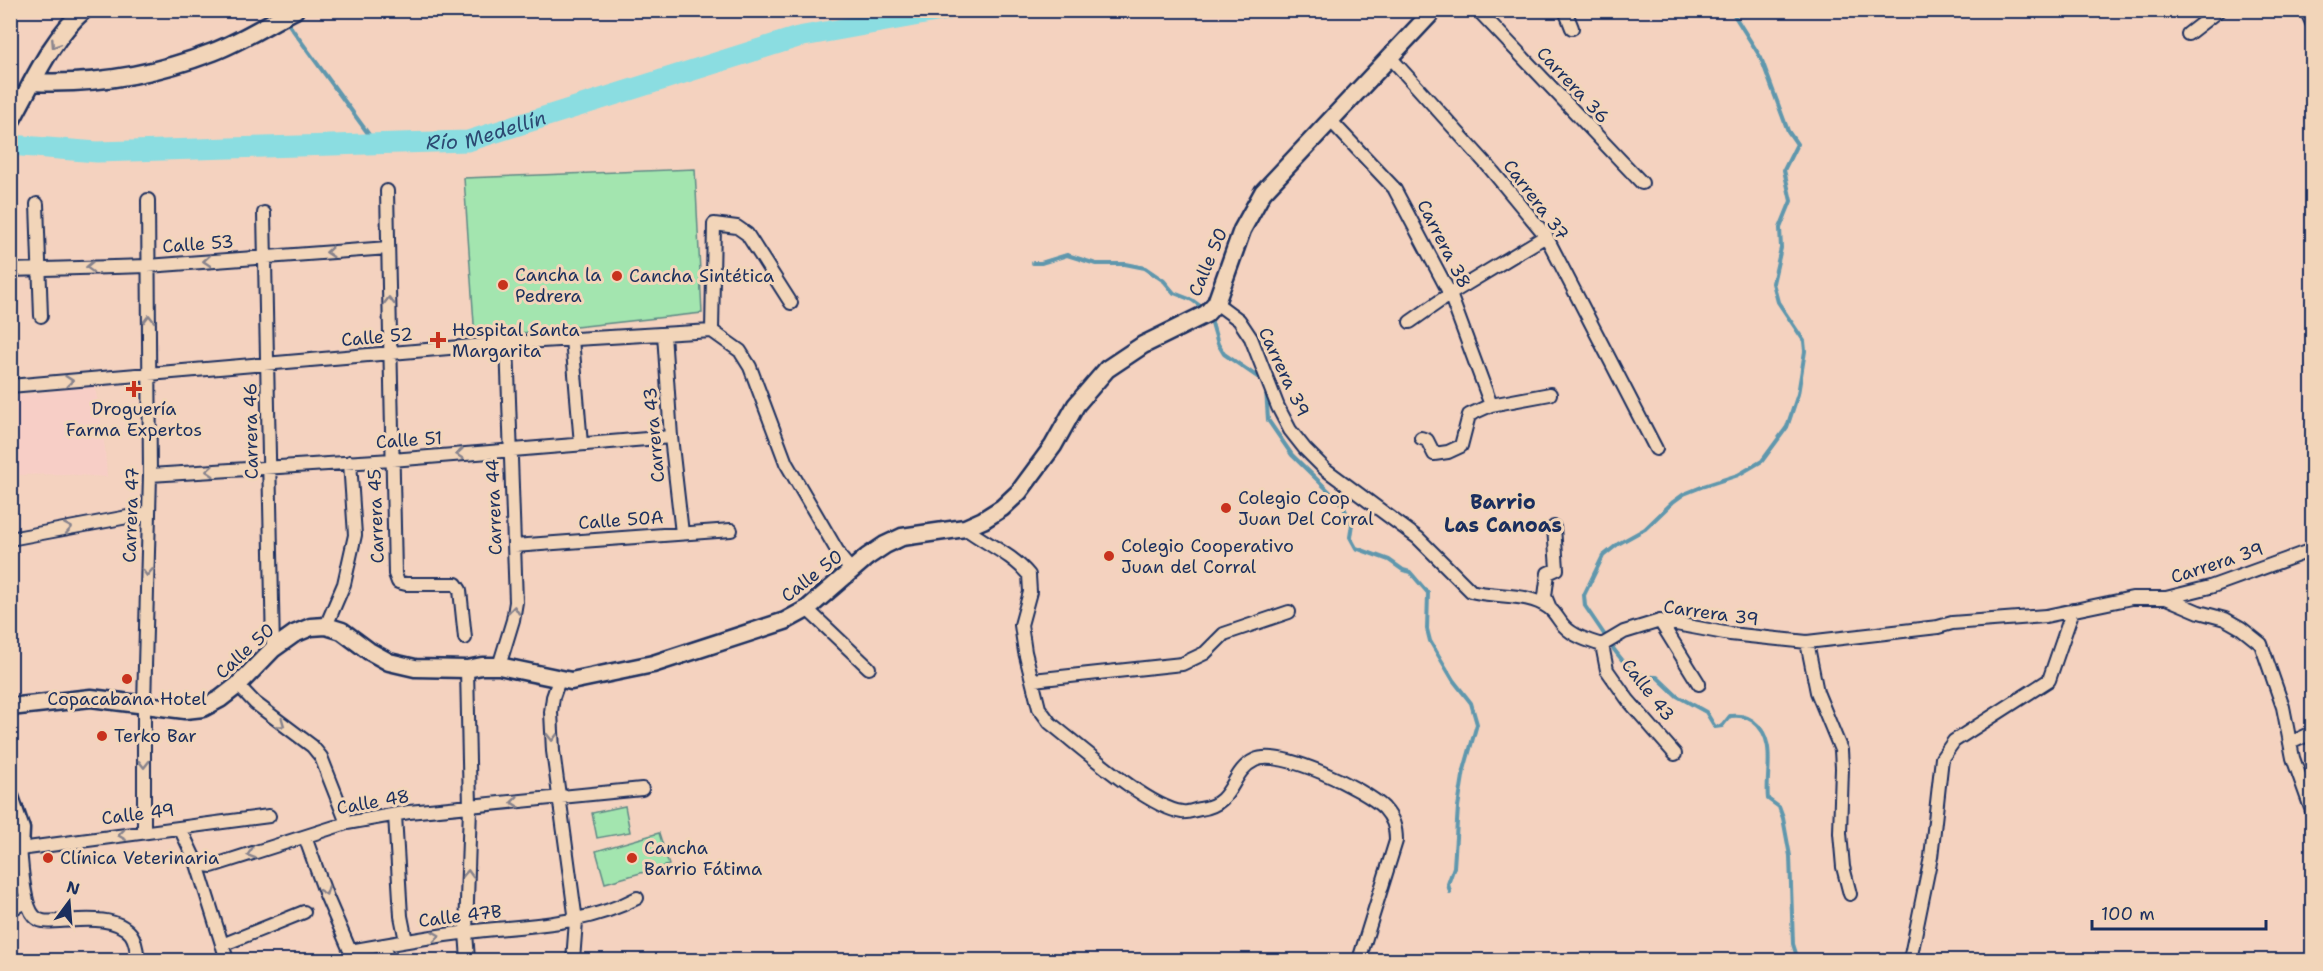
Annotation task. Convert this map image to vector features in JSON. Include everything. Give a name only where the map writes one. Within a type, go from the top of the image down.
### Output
[{"type":"street","points":[[10,123],[67,25],[84,10]]},
{"type":"street","points":[[32,82],[84,81],[128,76],[171,66],[234,43],[295,10]]},
{"type":"street","name":"Calle 50","points":[[10,707],[91,698],[185,710],[203,708],[220,699],[238,685],[273,649],[294,634],[310,627],[326,626],[342,631],[369,651],[389,662],[415,668],[467,669],[499,666],[571,681],[653,664],[784,621],[807,609],[885,545],[902,537],[965,528],[1002,508],[1019,492],[1053,446],[1076,405],[1107,369],[1143,345],[1206,314],[1216,303],[1242,230],[1263,192],[1434,10]]},
{"type":"street","name":"Carrera 36","points":[[1478,10],[1642,183]]},
{"type":"street","points":[[1565,10],[1572,28]]},
{"type":"street","points":[[2188,34],[2219,10]]},
{"type":"street","points":[[2306,10],[2313,23]]},
{"type":"street","name":"Carrera 37","points":[[1390,57],[1489,167],[1546,236],[1656,449]]},
{"type":"street","name":"Carrera 38","points":[[1330,120],[1394,188],[1450,294],[1491,405]]},
{"type":"street","name":"Carrera 45","points":[[387,191],[395,574],[398,582],[406,584],[456,584],[460,590],[465,638]]},
{"type":"street","name":"Carrera 47","points":[[144,832],[144,705],[150,475],[148,200]]},
{"type":"street","points":[[37,204],[40,315]]},
{"type":"street","name":"Carrera 46","points":[[264,213],[273,649]]},
{"type":"street","points":[[791,303],[747,234],[737,226],[714,224],[712,331],[740,351],[750,367],[786,463],[842,559],[852,571]]},
{"type":"street","points":[[1410,322],[1450,294],[1546,236]]},
{"type":"street","name":"Calle 53","points":[[10,270],[148,266],[388,248]]},
{"type":"street","name":"Carrera 39","points":[[1216,303],[1239,320],[1251,338],[1290,430],[1325,469],[1418,538],[1471,591],[1483,595],[1535,601],[1550,608]]},
{"type":"street","name":"Calle 52","points":[[10,386],[507,344],[712,331]]},
{"type":"street","name":"Carrera 43","points":[[664,333],[671,437],[682,533]]},
{"type":"street","points":[[572,339],[581,444]]},
{"type":"street","name":"Carrera 44","points":[[499,666],[516,602],[507,344]]},
{"type":"street","points":[[1421,438],[1428,440],[1434,454],[1448,452],[1461,446],[1469,415],[1491,405],[1550,394]]},
{"type":"street","name":"Calle 51","points":[[150,475],[392,460],[671,437]]},
{"type":"street","points":[[326,626],[344,585],[355,536],[350,462]]},
{"type":"street","points":[[10,538],[149,513]]},
{"type":"street","points":[[1554,527],[1557,568],[1548,573],[1545,596],[1550,608],[1566,628],[1584,639],[1602,645]]},
{"type":"street","points":[[965,528],[980,540],[1013,558],[1029,575],[1030,592],[1021,625],[1025,652],[1039,708],[1050,723],[1151,801],[1183,812],[1212,807],[1221,801],[1243,770],[1253,761],[1263,757],[1281,758],[1317,771],[1383,807],[1396,829],[1396,841],[1359,960]]},
{"type":"street","name":"Calle 50A","points":[[514,546],[730,530]]},
{"type":"street","name":"Carrera 39","points":[[1602,645],[1624,632],[1660,621],[1730,634],[1807,642],[1938,627],[1952,623],[2046,616],[2132,598],[2166,598],[2210,587],[2313,550]]},
{"type":"street","points":[[2166,598],[2199,612],[2225,619],[2261,644],[2283,707],[2293,758],[2313,811]]},
{"type":"street","points":[[807,609],[869,668]]},
{"type":"street","points":[[1914,960],[1911,955],[1931,857],[1942,758],[1953,741],[2049,680],[2073,610]]},
{"type":"street","points":[[1033,680],[1182,664],[1205,653],[1224,633],[1289,612]]},
{"type":"street","points":[[1660,621],[1699,684]]},
{"type":"street","points":[[1807,642],[1817,692],[1841,750],[1840,833],[1843,867],[1850,894]]},
{"type":"street","name":"Calle 43","points":[[1602,645],[1607,670],[1628,700],[1675,754]]},
{"type":"street","points":[[467,669],[470,807],[466,932],[468,960]]},
{"type":"street","points":[[559,680],[551,712],[553,751],[576,921],[573,960]]},
{"type":"street","points":[[238,685],[255,703],[312,746],[321,757],[347,822]]},
{"type":"street","points":[[2290,742],[2313,733]]},
{"type":"street","name":"Calle 48","points":[[197,864],[212,866],[347,822],[395,814],[642,789]]},
{"type":"street","points":[[10,797],[21,829],[15,849],[27,901],[34,916],[46,922],[105,920],[122,927],[131,933],[138,960]]},
{"type":"street","points":[[395,814],[401,916],[406,940]]},
{"type":"street","name":"Calle 49","points":[[15,849],[269,816]]},
{"type":"street","points":[[180,828],[197,864],[227,960]]},
{"type":"street","points":[[305,837],[352,956]]},
{"type":"street","name":"Calle 47B","points":[[352,956],[406,940],[576,921],[616,909],[637,898]]},
{"type":"street","points":[[10,910],[27,901]]},
{"type":"street","points":[[222,945],[304,912]]},
{"type":"street","points":[[383,945],[388,960]]},
{"type":"shaded area","points":[[95,386],[105,448],[107,477],[62,474],[17,475],[11,437],[11,396]]},
{"type":"green space","name":"Cancha Sintética","points":[[695,169],[702,313],[475,338],[464,178]]},
{"type":"green space","points":[[625,806],[630,832],[597,838],[592,813]]},
{"type":"green space","name":"Cancha Barrio Fátima","points":[[659,833],[669,865],[605,883],[596,851]]},
{"type":"waterway","name":"Río Medellín","points":[[10,145],[97,152],[468,141],[798,37],[947,10]]},
{"type":"waterway","points":[[1606,637],[1585,606],[1584,595],[1603,556],[1618,544],[1645,529],[1684,494],[1738,475],[1762,461],[1787,427],[1798,394],[1805,351],[1804,341],[1778,302],[1773,283],[1781,248],[1780,228],[1791,201],[1784,170],[1797,144],[1788,131],[1761,58],[1731,10]]},
{"type":"waterway","points":[[287,22],[375,143]]},
{"type":"waterway","name":"Barrio Las Canoas","points":[[1033,263],[1041,263],[1067,255],[1096,264],[1125,264],[1145,268],[1164,281],[1174,293],[1192,300],[1203,308]]},
{"type":"waterway","name":"Barrio Las Canoas","points":[[1212,323],[1218,344],[1224,354],[1262,380]]},
{"type":"waterway","name":"Barrio Las Canoas","points":[[1266,389],[1268,420],[1292,455],[1342,504],[1352,524],[1350,537],[1356,548],[1389,560],[1410,572],[1428,593],[1427,629],[1430,641],[1453,680],[1471,703],[1477,724],[1464,770],[1458,807],[1454,867],[1448,884],[1450,892]]},
{"type":"waterway","points":[[1612,647],[1636,673],[1657,677],[1677,696],[1706,712],[1715,727],[1722,726],[1730,716],[1742,716],[1753,721],[1761,729],[1768,747],[1768,799],[1779,807],[1790,856],[1793,944],[1798,960]]},
{"type":"place","name":"Cancha Sintética","points":[[617,276]]},
{"type":"place","name":"Cancha la Pedrera","points":[[503,285]]},
{"type":"place","name":"Hospital Santa Margarita","points":[[438,340]]},
{"type":"place","name":"Droguería Farma Expertos","points":[[134,389]]},
{"type":"place","name":"Colegio Coop Juan Del Corral","points":[[1226,508]]},
{"type":"place","name":"Colegio Cooperativo Juan del Corral","points":[[1109,556]]},
{"type":"place","name":"Copacabana Hotel","points":[[127,679]]},
{"type":"place","name":"Terko Bar","points":[[102,736]]},
{"type":"place","name":"Clínica Veterinaria","points":[[48,858]]},
{"type":"place","name":"Cancha Barrio Fátima","points":[[632,858]]},
{"type":"district","name":"Barrio Las Canoas","points":[[1503,514]]}]
